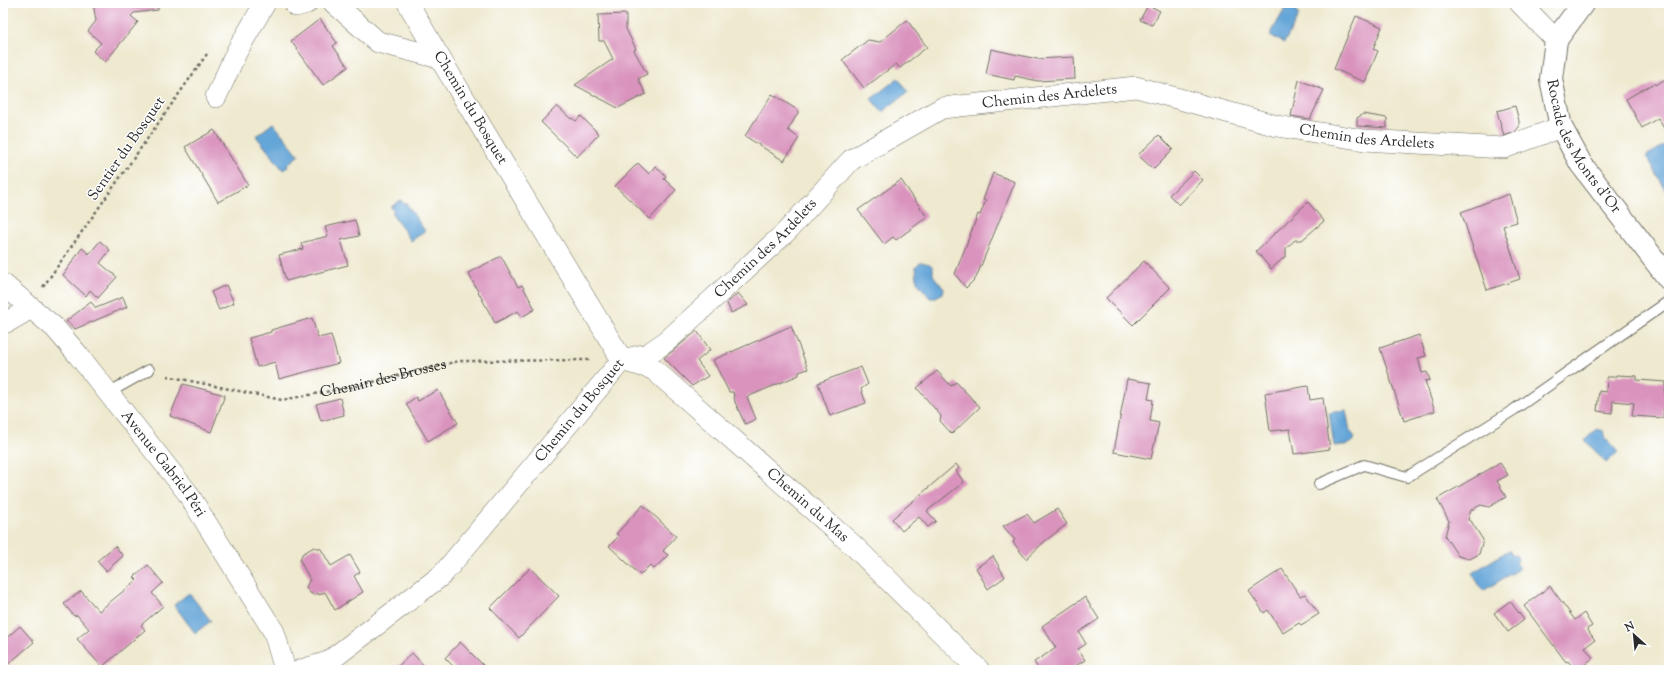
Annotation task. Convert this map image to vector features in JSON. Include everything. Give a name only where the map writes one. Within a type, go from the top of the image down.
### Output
[{"type":"street","points":[[216,96],[237,51],[265,3]]},
{"type":"street","points":[[334,3],[378,42],[440,58]]},
{"type":"street","name":"Chemin du Bosquet","points":[[301,670],[328,662],[442,575],[622,360],[408,3]]},
{"type":"street","points":[[1520,3],[1556,40]]},
{"type":"street","name":"Rocade des Monts d'Or","points":[[1583,3],[1556,40],[1551,79],[1561,127],[1581,164],[1669,279]]},
{"type":"street","name":"Chemin des Ardelets","points":[[622,360],[648,354],[667,341],[787,231],[851,160],[942,108],[1136,87],[1277,126],[1364,140],[1504,148],[1561,127]]},
{"type":"street","name":"Avenue Gabriel Péri","points":[[3,284],[55,328],[187,492],[274,632],[285,670]]},
{"type":"street","points":[[3,322],[9,321],[31,308]]},
{"type":"street","name":"Chemin du Mas","points":[[622,360],[653,369],[855,548],[979,670]]},
{"type":"lane","points":[[1319,484],[1364,466],[1407,477],[1515,409],[1669,301]]},
{"type":"lane","points":[[108,393],[150,370]]},
{"type":"path","name":"Sentier du Bosquet","points":[[31,308],[44,285],[208,53]]},
{"type":"path","name":"Chemin des Brosses","points":[[150,370],[158,374],[282,400],[352,387],[459,361],[622,360]]},
{"type":"water","points":[[1292,6],[1296,8],[1299,15],[1284,43],[1270,35],[1286,7],[1288,8]]},
{"type":"water","points":[[898,78],[908,92],[882,112],[871,99]]},
{"type":"water","points":[[273,123],[299,155],[287,165],[288,167],[283,170],[256,136]]},
{"type":"water","points":[[1665,145],[1669,146],[1669,191],[1667,192],[1646,156]]},
{"type":"water","points":[[401,200],[405,205],[406,203],[425,231],[411,241],[392,213],[394,212],[391,207]]},
{"type":"water","points":[[921,262],[930,264],[933,267],[933,275],[944,289],[943,293],[934,298],[930,298],[917,282],[916,266]]},
{"type":"water","points":[[1346,410],[1350,431],[1355,437],[1354,440],[1350,444],[1334,446],[1329,413]]},
{"type":"water","points":[[1597,429],[1604,431],[1604,437],[1618,452],[1606,463],[1585,440]]},
{"type":"water","points":[[1509,550],[1512,556],[1516,555],[1518,560],[1516,563],[1520,568],[1483,591],[1472,573]]},
{"type":"water","points":[[189,593],[211,621],[195,633],[174,605]]},
{"type":"building","points":[[93,3],[158,3],[158,10],[134,13],[131,16],[138,22],[105,62],[93,51],[101,43],[88,31],[96,21]]},
{"type":"building","points":[[1148,5],[1160,11],[1152,25],[1140,20]]},
{"type":"building","points":[[626,14],[626,29],[636,49],[634,50],[647,74],[638,79],[646,94],[618,108],[575,85],[613,59],[604,41],[599,41],[598,15]]},
{"type":"building","points":[[1356,16],[1382,27],[1373,49],[1378,51],[1365,82],[1334,69]]},
{"type":"building","points":[[320,19],[337,43],[333,46],[348,67],[323,85],[291,41]]},
{"type":"building","points":[[907,20],[927,47],[900,68],[896,64],[864,88],[842,60],[868,40],[880,42]]},
{"type":"building","points":[[991,49],[1037,59],[1074,57],[1075,79],[1038,81],[1015,76],[1014,80],[986,74]]},
{"type":"building","points":[[1669,77],[1669,137],[1658,118],[1642,128],[1626,99],[1654,83],[1655,85]]},
{"type":"building","points":[[1299,80],[1324,90],[1310,119],[1291,116]]},
{"type":"building","points":[[772,94],[799,111],[788,130],[799,138],[784,161],[745,136]]},
{"type":"building","points":[[557,106],[571,119],[572,118],[576,121],[581,116],[599,134],[577,157],[541,122]]},
{"type":"building","points":[[1515,106],[1519,127],[1515,132],[1504,136],[1497,111]]},
{"type":"building","points":[[1363,114],[1387,118],[1387,128],[1357,126],[1357,118]]},
{"type":"building","points":[[214,130],[248,185],[218,202],[185,147]]},
{"type":"building","points":[[1159,135],[1173,149],[1153,169],[1138,155]]},
{"type":"building","points":[[638,163],[649,174],[655,166],[666,176],[664,179],[676,190],[650,219],[615,186]]},
{"type":"building","points":[[1194,171],[1203,180],[1179,205],[1169,195]]},
{"type":"building","points":[[993,173],[1015,182],[976,278],[966,288],[955,274],[978,214],[980,215],[986,200],[983,200]]},
{"type":"building","points":[[901,180],[927,217],[896,240],[893,237],[884,244],[858,210]]},
{"type":"building","points":[[1509,194],[1517,222],[1503,226],[1520,279],[1487,290],[1461,212]]},
{"type":"building","points":[[1308,202],[1324,221],[1302,240],[1295,240],[1286,248],[1286,256],[1271,269],[1256,251]]},
{"type":"building","points":[[355,220],[359,236],[341,240],[348,265],[286,281],[279,255],[303,249],[301,243],[328,236],[325,227]]},
{"type":"building","points":[[100,241],[110,250],[100,263],[117,277],[98,298],[90,290],[86,296],[63,275],[82,248],[89,254]]},
{"type":"building","points":[[501,256],[518,287],[522,285],[535,309],[522,317],[518,311],[495,323],[468,273]]},
{"type":"building","points":[[1144,261],[1170,288],[1133,325],[1106,298]]},
{"type":"building","points":[[226,285],[234,303],[219,310],[211,292]]},
{"type":"building","points":[[738,293],[748,305],[731,313],[727,303]]},
{"type":"building","points":[[123,297],[127,307],[75,329],[66,321],[91,302],[96,308]]},
{"type":"building","points":[[312,318],[318,338],[331,335],[339,363],[279,379],[275,362],[257,367],[249,338]]},
{"type":"building","points":[[791,326],[808,369],[799,372],[799,375],[747,397],[756,419],[745,424],[735,402],[733,392],[729,392],[713,360]]},
{"type":"building","points":[[697,331],[710,350],[697,361],[708,376],[692,386],[664,358]]},
{"type":"building","points":[[1419,335],[1426,356],[1418,358],[1422,373],[1427,372],[1430,380],[1425,381],[1435,411],[1404,421],[1380,348]]},
{"type":"building","points":[[861,367],[868,384],[861,389],[866,403],[830,416],[818,383]]},
{"type":"building","points":[[937,371],[951,386],[956,382],[980,407],[952,434],[940,421],[941,416],[917,388]]},
{"type":"building","points":[[1616,375],[1637,376],[1637,380],[1666,382],[1663,418],[1632,416],[1634,403],[1613,401],[1612,413],[1597,411],[1599,391],[1606,392],[1607,377],[1615,377]]},
{"type":"building","points":[[1127,379],[1151,383],[1148,399],[1153,400],[1150,421],[1159,423],[1151,459],[1114,452]]},
{"type":"building","points":[[183,384],[225,395],[211,432],[170,416]]},
{"type":"building","points":[[1308,386],[1310,400],[1323,398],[1330,449],[1294,454],[1290,429],[1270,431],[1265,393]]},
{"type":"building","points":[[438,390],[458,423],[428,441],[406,404],[416,397],[418,401]]},
{"type":"building","points":[[340,398],[344,415],[321,421],[316,404]]},
{"type":"building","points":[[1500,463],[1508,475],[1497,481],[1506,497],[1489,507],[1481,505],[1471,510],[1468,520],[1471,521],[1483,540],[1479,554],[1470,559],[1458,556],[1445,536],[1449,521],[1437,499]]},
{"type":"building","points":[[956,464],[959,468],[956,471],[964,482],[927,511],[936,521],[928,527],[919,517],[902,531],[892,519]]},
{"type":"building","points":[[643,505],[676,536],[663,551],[668,555],[654,569],[650,565],[640,575],[609,546],[619,536],[616,534]]},
{"type":"building","points":[[1057,509],[1067,524],[1045,541],[1026,559],[1013,542],[1015,540],[1003,526],[1027,514],[1034,523]]},
{"type":"building","points":[[115,546],[123,556],[106,571],[97,561]]},
{"type":"building","points":[[314,547],[321,549],[331,566],[350,555],[360,572],[354,576],[363,592],[335,610],[325,592],[319,595],[318,593],[314,595],[310,593],[306,587],[310,579],[300,561],[302,554]]},
{"type":"building","points":[[993,556],[1005,577],[988,589],[976,568]]},
{"type":"building","points":[[148,565],[163,583],[152,593],[163,606],[141,625],[145,630],[102,667],[77,639],[89,629],[77,615],[74,616],[64,604],[81,591],[99,611],[137,580],[134,577]]},
{"type":"building","points":[[530,568],[559,596],[519,638],[490,608]]},
{"type":"building","points":[[1282,569],[1300,596],[1305,594],[1319,614],[1301,625],[1299,623],[1283,633],[1268,610],[1264,613],[1249,591]]},
{"type":"building","points":[[1550,586],[1575,620],[1584,613],[1592,626],[1587,629],[1595,640],[1585,647],[1593,658],[1578,670],[1575,670],[1568,661],[1566,662],[1524,606]]},
{"type":"building","points":[[1085,597],[1099,619],[1079,632],[1086,644],[1078,649],[1085,660],[1069,670],[1039,670],[1034,662],[1056,648],[1042,626]]},
{"type":"building","points":[[1510,601],[1524,620],[1508,632],[1494,613]]},
{"type":"building","points":[[20,626],[34,642],[5,667],[3,665],[3,641]]},
{"type":"building","points":[[460,642],[488,670],[457,670],[445,658]]},
{"type":"building","points":[[412,653],[428,670],[394,670]]}]
